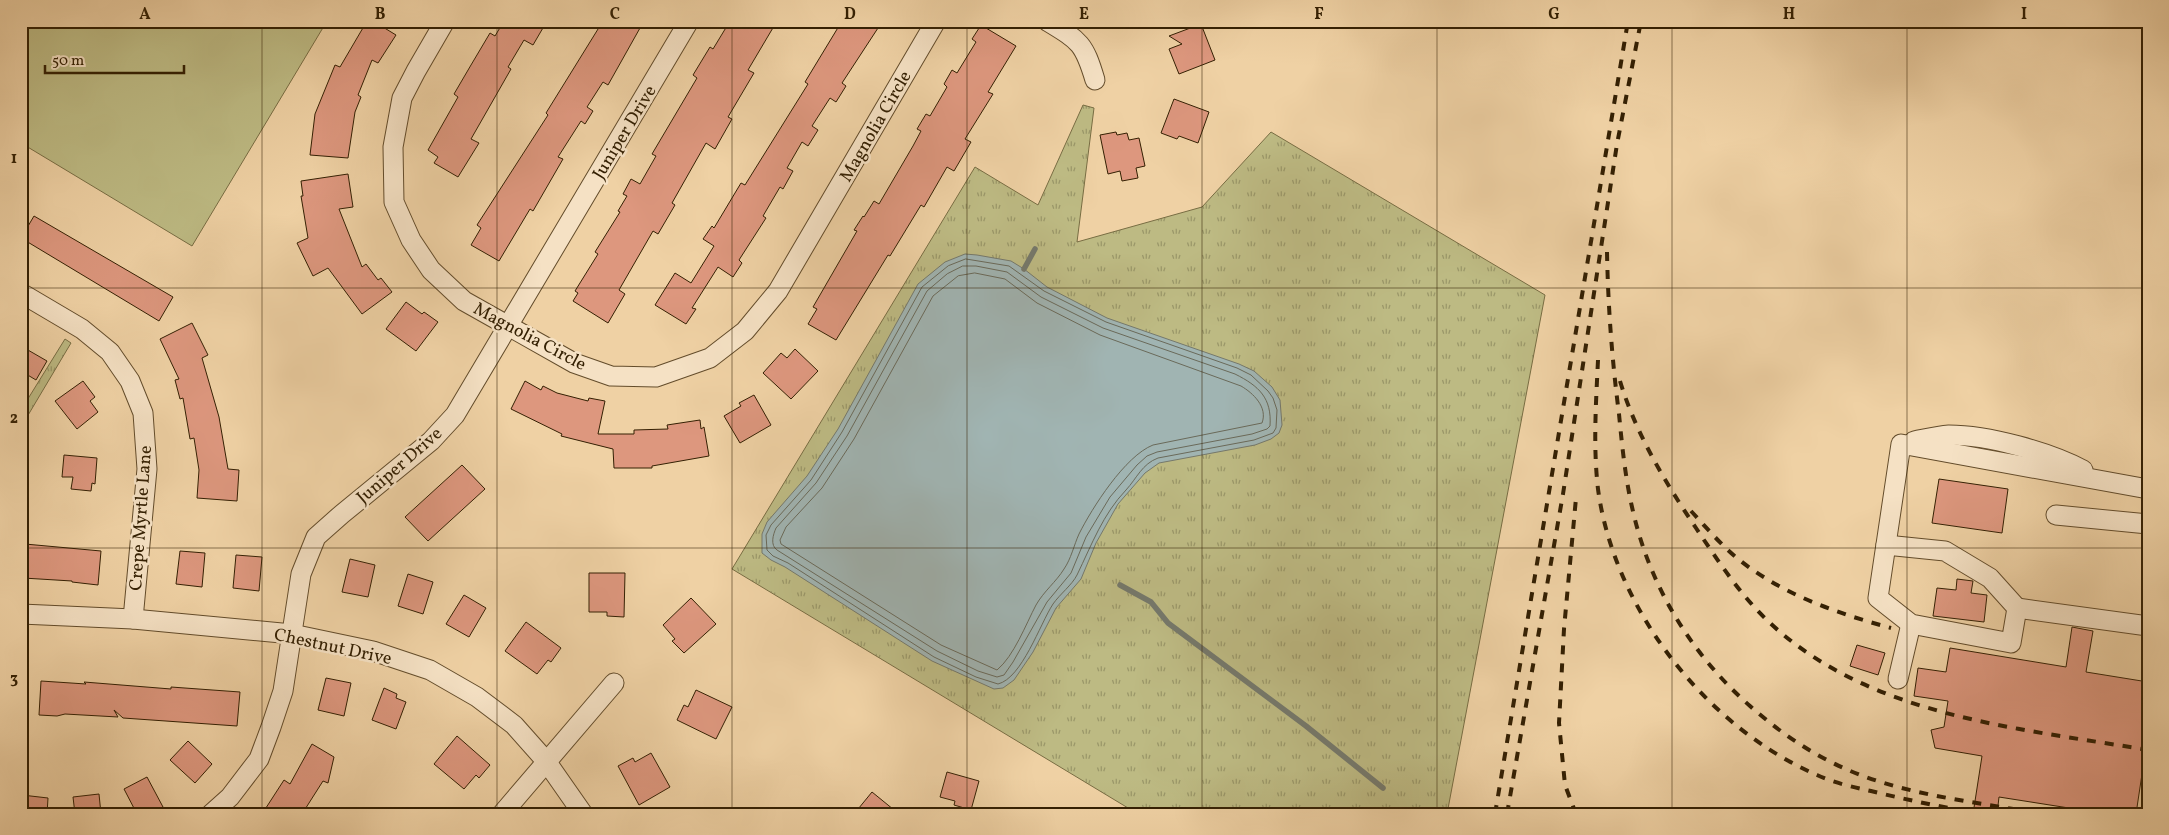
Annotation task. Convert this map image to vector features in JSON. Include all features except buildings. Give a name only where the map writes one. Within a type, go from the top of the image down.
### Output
[{"type":"street","name":"Magnolia Circle","points":[[445,21],[402,98],[393,147],[394,202],[411,240],[431,270],[464,301],[574,363],[611,376],[656,378],[710,358],[745,331],[778,290],[936,21]]},
{"type":"street","name":"Juniper Drive","points":[[211,814],[230,797],[259,759],[283,691],[301,574],[316,537],[431,441],[455,415],[690,21]]},
{"type":"street","points":[[1047,21],[1080,43],[1088,56],[1095,80]]},
{"type":"street","name":"Crepe Myrtle Lane","points":[[21,293],[82,329],[110,352],[130,381],[143,413],[147,469],[133,619]]},
{"type":"street","points":[[2017,608],[2011,643],[1911,624],[1878,598],[1901,444],[2148,489]]},
{"type":"street","points":[[2056,515],[2148,524]]},
{"type":"street","points":[[1886,544],[1945,551],[1990,578],[2017,608],[2148,626]]},
{"type":"street","name":"Chestnut Drive","points":[[21,614],[133,619],[292,634],[374,651],[430,670],[477,697],[514,725],[546,761],[583,814]]},
{"type":"street","points":[[1898,678],[1911,624]]},
{"type":"street","points":[[502,814],[614,683]]},
{"type":"green space","points":[[21,21],[327,21],[192,246],[21,143]]},
{"type":"green space","points":[[1083,105],[1094,108],[1077,242],[1202,207],[1271,132],[1545,295],[1447,814],[1138,814],[732,569],[975,167],[1038,205]]},
{"type":"green space","points":[[65,339],[71,343],[21,427],[21,410]]},
{"type":"water","points":[[965,254],[1011,261],[1047,287],[1107,318],[1254,371],[1272,387],[1280,400],[1282,425],[1279,433],[1271,439],[1255,445],[1159,463],[1145,473],[1118,504],[1096,543],[1081,579],[1056,608],[1033,652],[1014,680],[1003,688],[994,689],[932,661],[762,553],[762,534],[767,522],[807,476],[838,429],[918,284],[945,262]]},
{"type":"waterway","points":[[1024,269],[1035,249]]},
{"type":"waterway","points":[[1120,585],[1151,602],[1168,623],[1306,726],[1383,788]]},
{"type":"railway","points":[[1495,814],[1628,21]]},
{"type":"railway","points":[[1507,814],[1563,494],[1617,144],[1641,21]]},
{"type":"railway","points":[[1607,252],[1609,313],[1614,373],[1627,484],[1639,536],[1649,564],[1675,616],[1709,664],[1750,706],[1776,727],[1817,755],[1847,770],[1907,789],[1952,799],[2042,814]]},
{"type":"railway","points":[[1598,360],[1595,424],[1596,473],[1607,534],[1623,578],[1645,620],[1672,659],[1703,695],[1738,727],[1776,754],[1817,775],[1850,786],[1979,814]]},
{"type":"railway","points":[[1620,381],[1634,420],[1652,457],[1673,493],[1730,578],[1759,613],[1810,655],[1853,679],[1900,699],[1948,714],[1998,725],[2148,750]]},
{"type":"railway","points":[[1576,498],[1564,629],[1559,723],[1565,785],[1576,814]]},
{"type":"railway","points":[[1691,511],[1731,553],[1772,582],[1830,609],[1891,628]]}]
